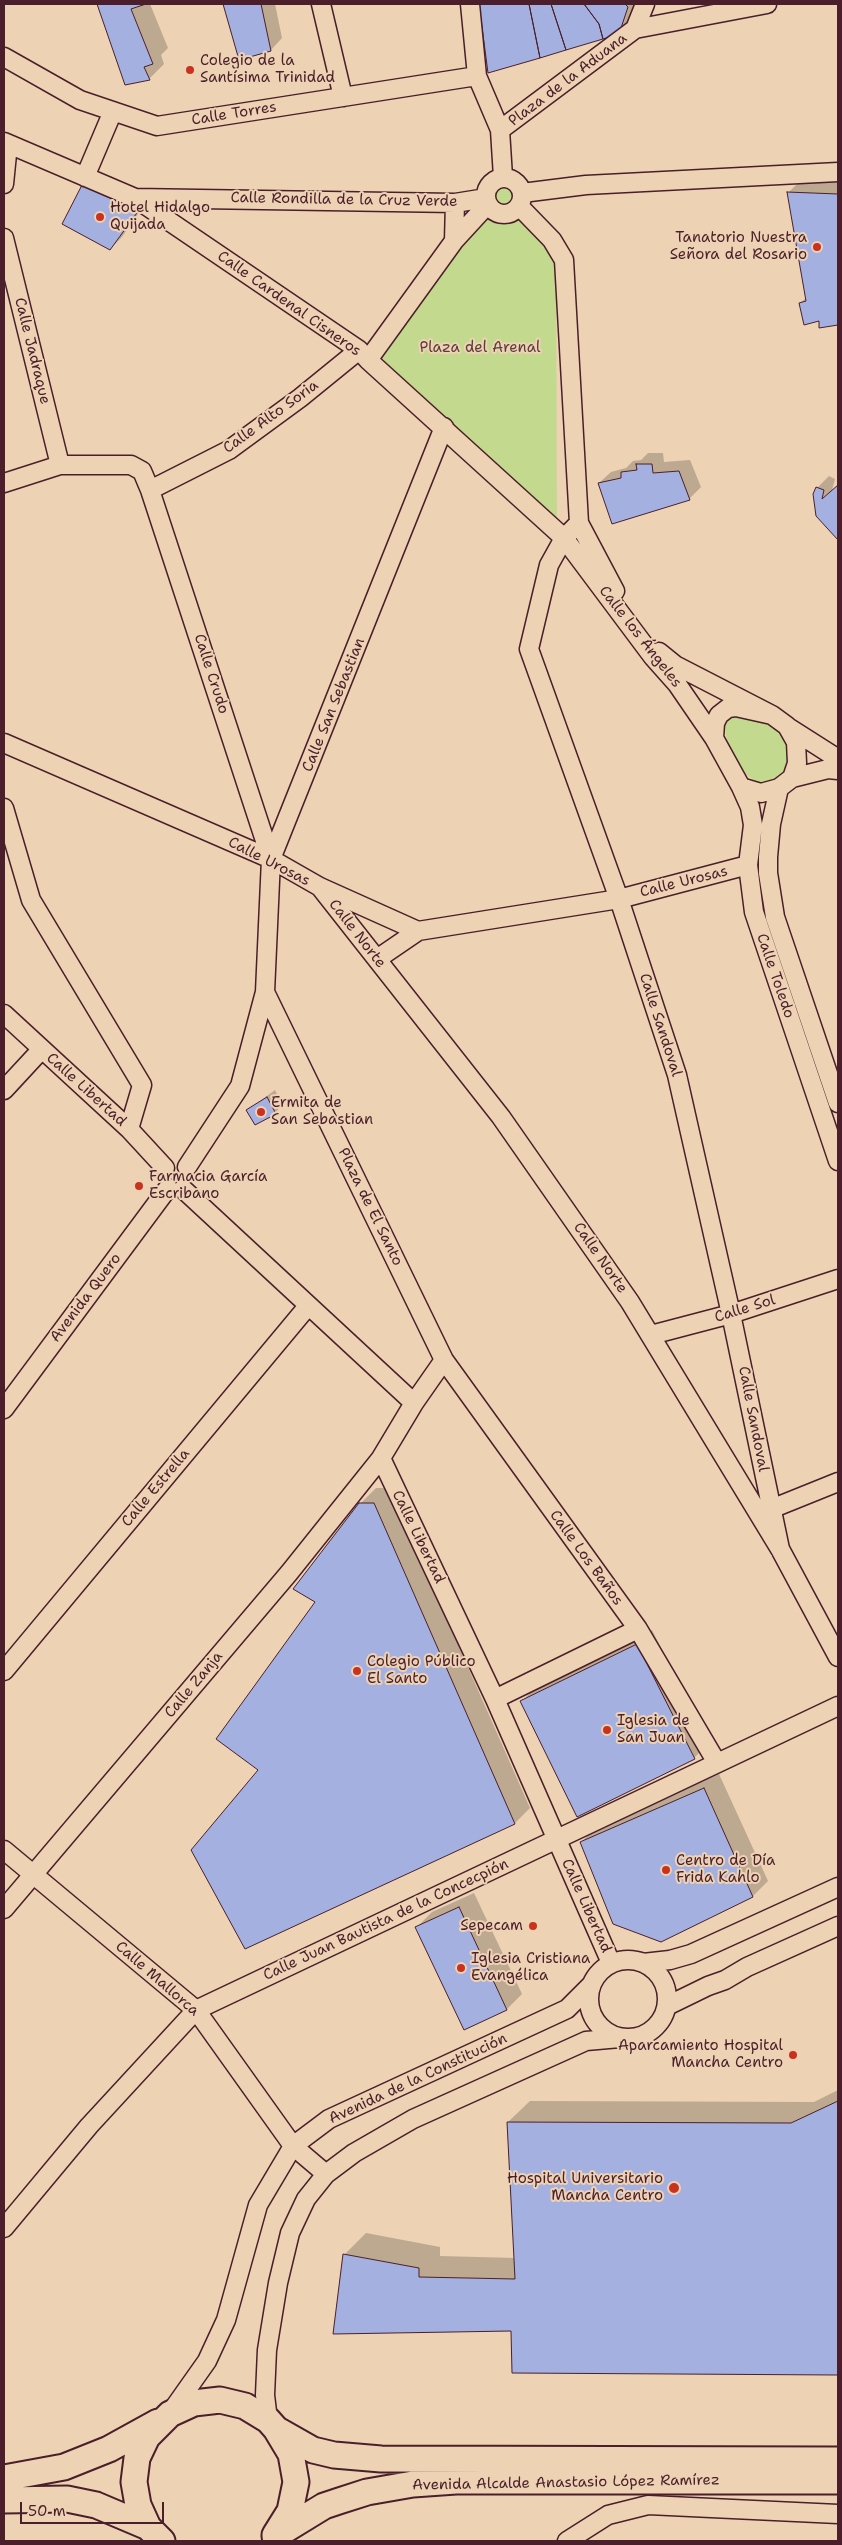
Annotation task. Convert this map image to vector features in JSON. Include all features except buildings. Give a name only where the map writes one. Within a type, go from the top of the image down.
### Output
[{"type":"street","points":[[321,4],[343,97]]},
{"type":"street","name":"Plaza de la Aduana","points":[[470,4],[477,76],[500,130],[503,177]]},
{"type":"street","points":[[635,30],[645,4]]},
{"type":"street","points":[[635,30],[767,4]]},
{"type":"street","name":"Plaza de la Aduana","points":[[500,130],[635,30]]},
{"type":"street","name":"Calle Torres","points":[[4,57],[80,100],[157,126],[477,76]]},
{"type":"street","points":[[85,176],[113,111]]},
{"type":"street","points":[[4,184],[6,143]]},
{"type":"street","name":"Calle Rondilla de la Cruz Verde","points":[[6,143],[135,198],[455,203],[487,201]]},
{"type":"street","points":[[580,523],[564,260],[552,240],[521,200],[516,182],[503,177],[492,182],[486,192],[487,201],[490,208],[500,214],[511,213],[521,200],[586,185],[838,172]]},
{"type":"street","name":"Calle Cardenal Cisneros","points":[[135,198],[364,355]]},
{"type":"street","points":[[487,201],[364,355],[564,538]]},
{"type":"street","points":[[454,241],[455,203]]},
{"type":"street","name":"Calle Jadraque","points":[[4,238],[60,465]]},
{"type":"street","name":"Calle Alto Soria","points":[[150,490],[229,450],[300,398],[364,355]]},
{"type":"street","name":"Calle San Sebastian","points":[[265,992],[271,859],[444,427]]},
{"type":"street","name":"Calle Crudo","points":[[4,483],[60,465],[131,465],[142,471],[150,490],[271,859]]},
{"type":"street","name":"Calle Sandoval","points":[[580,523],[564,538],[549,565],[529,649],[619,899],[677,1074],[732,1314],[780,1549]]},
{"type":"street","name":"Calle los Ángeles","points":[[580,523],[620,600],[654,648],[675,665],[772,715]]},
{"type":"street","name":"Calle los Ángeles","points":[[564,538],[653,657],[677,684],[714,738]]},
{"type":"street","points":[[838,759],[772,715],[736,707],[728,708],[719,714],[715,723],[714,738],[741,787],[761,793],[828,769],[838,770]]},
{"type":"street","points":[[785,783],[797,763],[798,750],[796,742],[787,726]]},
{"type":"street","name":"Calle Urosas","points":[[4,743],[271,859],[320,888],[418,931],[619,899],[748,865]]},
{"type":"street","name":"Calle Toledo","points":[[785,783],[771,824],[768,873],[776,916],[838,1103]]},
{"type":"street","name":"Calle Toledo","points":[[741,787],[750,807],[753,825],[748,865],[754,912],[838,1161]]},
{"type":"street","points":[[4,808],[31,900],[142,1085],[129,1129]]},
{"type":"street","name":"Calle Norte","points":[[320,888],[501,1116],[630,1302],[780,1549],[838,1657]]},
{"type":"street","points":[[377,959],[418,931]]},
{"type":"street","points":[[186,1167],[240,1086],[265,992]]},
{"type":"street","name":"Plaza de El Santo","points":[[265,992],[444,1360]]},
{"type":"street","name":"Calle Libertad","points":[[4,1014],[129,1129],[165,1168]]},
{"type":"street","points":[[4,1090],[42,1050]]},
{"type":"street","points":[[186,1167],[174,1162],[165,1168],[162,1179],[308,1306],[414,1403]]},
{"type":"street","points":[[175,1189],[190,1180],[186,1167]]},
{"type":"street","name":"Avenida Quero","points":[[4,1409],[175,1189]]},
{"type":"street","name":"Calle Sol","points":[[651,1335],[732,1314],[838,1279]]},
{"type":"street","name":"Calle Estrella","points":[[4,1671],[308,1306]]},
{"type":"street","points":[[381,1458],[414,1403],[444,1360]]},
{"type":"street","name":"Calle Los Baños","points":[[444,1360],[638,1629],[716,1763]]},
{"type":"street","name":"Calle Libertad","points":[[381,1458],[495,1699],[611,1963]]},
{"type":"street","name":"Calle Zanja","points":[[4,1909],[32,1873],[288,1573],[381,1458]]},
{"type":"street","points":[[771,1509],[838,1482]]},
{"type":"street","points":[[495,1699],[638,1629]]},
{"type":"street","name":"Calle Juan Bautista de la Concecpión","points":[[4,2228],[89,2126],[196,2010],[838,1706]]},
{"type":"street","name":"Calle Mallorca","points":[[4,1850],[196,2010],[293,2146],[326,2174]]},
{"type":"street","points":[[620,2038],[600,2028],[593,2019],[589,2008],[591,1985],[599,1972],[611,1963],[622,1960],[643,1962],[670,1960],[691,1954],[838,1887]]},
{"type":"street","points":[[667,2006],[838,1926]]},
{"type":"street","points":[[272,2538],[290,2511],[296,2482],[291,2454],[272,2424],[265,2395],[267,2350],[278,2283],[290,2233],[306,2199],[326,2174],[354,2152],[413,2119],[586,2041],[620,2038],[633,2039],[650,2032],[663,2018],[667,2006],[667,1995],[660,1976],[643,1962]]},
{"type":"street","name":"Avenida de la Constitución","points":[[166,2417],[207,2361],[215,2344],[229,2311],[258,2205],[293,2146],[329,2119],[567,2009],[591,1985]]},
{"type":"street","name":"Avenida Alcalde Anastasio López Ramírez","points":[[4,2478],[64,2467],[109,2449],[194,2403],[220,2400],[245,2406],[313,2450],[334,2456],[381,2459],[838,2460]]},
{"type":"street","points":[[157,2537],[138,2505],[134,2482],[136,2466],[147,2437],[166,2417]]},
{"type":"street","name":"Avenida Alcalde Anastasio López Ramírez","points":[[272,2538],[324,2506],[367,2492],[413,2484],[456,2481],[838,2481]]},
{"type":"street","points":[[4,2500],[67,2499],[96,2505],[157,2537]]},
{"type":"street","points":[[567,2541],[608,2515],[648,2505],[838,2514]]},
{"type":"green space","points":[[503,187],[511,190],[514,198],[511,206],[503,209],[495,206],[492,198],[495,190]]},
{"type":"green space","name":"Plaza del Arenal","points":[[486,219],[520,219],[542,241],[556,263],[557,522],[379,357],[476,228]]},
{"type":"green space","points":[[731,717],[745,717],[772,724],[783,735],[789,747],[790,760],[783,774],[770,782],[757,782],[737,768],[730,755],[724,725]]},
{"type":"place","name":"Colegio de la Santísima Trinidad","points":[[190,70]]},
{"type":"place","name":"Hotel Hidalgo Quijada","points":[[100,217]]},
{"type":"place","name":"Tanatorio Nuestra Señora del Rosario","points":[[817,247]]},
{"type":"place","name":"Ermita de San Sebastian","points":[[261,1112]]},
{"type":"place","name":"Farmacia García Escribano","points":[[139,1186]]},
{"type":"place","name":"Colegio Público El Santo","points":[[357,1671]]},
{"type":"place","name":"Iglesia de San Juan","points":[[607,1730]]},
{"type":"place","name":"Centro de Día Frida Kahlo","points":[[666,1870]]},
{"type":"place","name":"Sepecam","points":[[533,1926]]},
{"type":"place","name":"Iglesia Cristiana Evangélica","points":[[461,1968]]},
{"type":"place","name":"Aparcamiento Hospital Mancha Centro","points":[[793,2055]]},
{"type":"place","name":"Hospital Universitario Mancha Centro","points":[[674,2188]]}]
